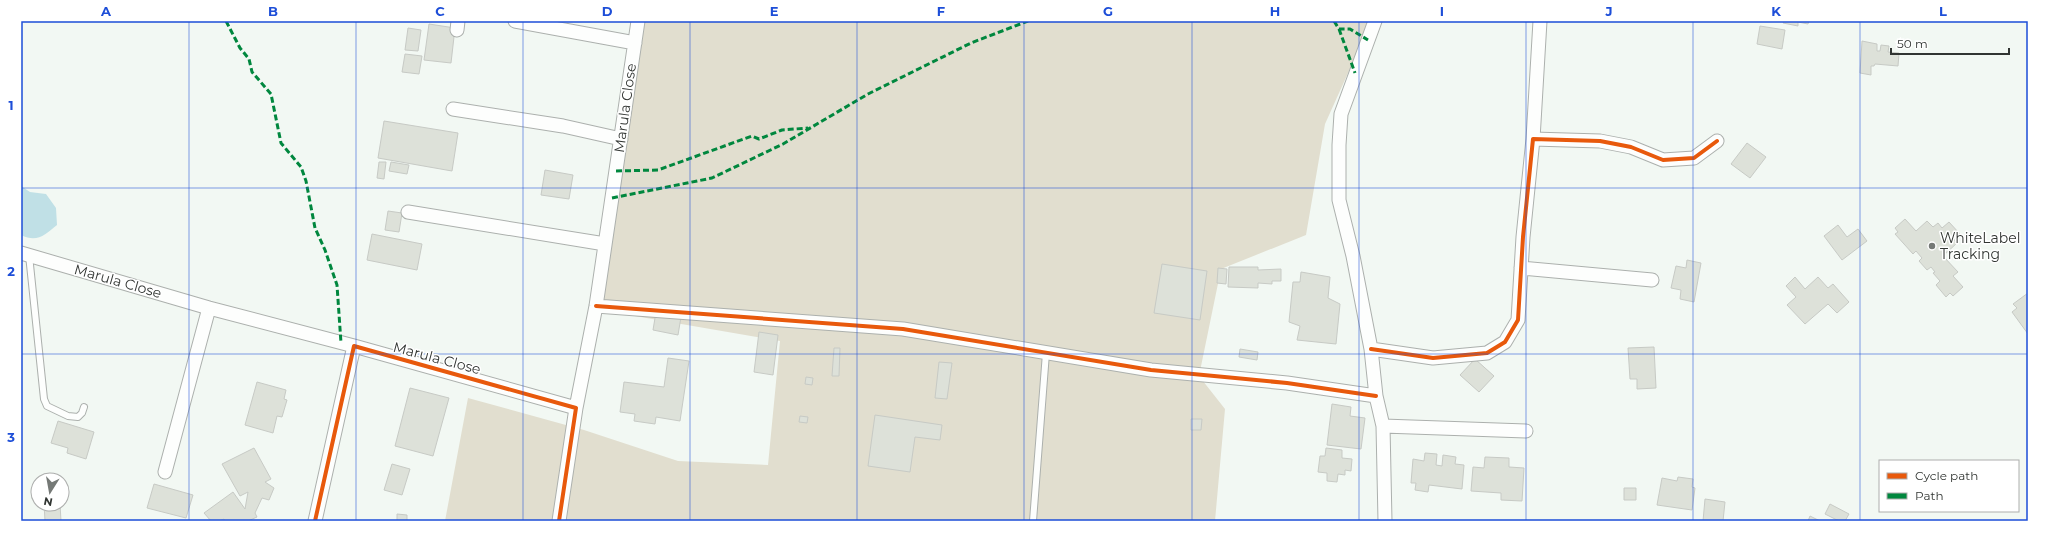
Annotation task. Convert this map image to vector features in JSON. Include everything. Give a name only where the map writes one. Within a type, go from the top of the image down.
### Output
[{"type":"street","points":[[515,21],[635,43]]},
{"type":"street","name":"Marula Close","points":[[559,521],[576,408],[596,306],[638,21]]},
{"type":"street","points":[[1375,21],[1341,114],[1339,145],[1339,200],[1353,256],[1371,348],[1376,396],[1383,426],[1385,521]]},
{"type":"street","points":[[1371,348],[1433,358],[1487,353],[1505,342],[1518,320],[1521,268],[1533,139],[1540,21]]},
{"type":"street","points":[[453,109],[563,126],[621,139]]},
{"type":"street","points":[[1533,139],[1600,141],[1631,147],[1663,160],[1694,158],[1717,141]]},
{"type":"street","points":[[408,212],[605,244]]},
{"type":"street","name":"Marula Close","points":[[25,254],[210,308],[354,346],[576,408]]},
{"type":"street","points":[[1521,268],[1652,280]]},
{"type":"street","points":[[596,306],[903,329],[1151,370],[1287,383],[1376,396]]},
{"type":"street","points":[[164,472],[210,308]]},
{"type":"street","points":[[315,521],[354,346]]},
{"type":"street","points":[[1383,426],[1526,431]]},
{"type":"lane","points":[[25,254],[44,400],[47,406],[68,416],[78,417],[82,413],[84,407]]},
{"type":"lane","points":[[1033,521],[1046,352]]},
{"type":"shaded area","points":[[645,21],[1369,21],[1362,42],[1325,124],[1306,235],[1221,269],[1199,376],[1225,409],[1215,521],[445,521],[468,398],[584,430],[678,461],[768,465],[780,341],[600,310]]},
{"type":"water","points":[[21,186],[30,192],[46,194],[56,208],[57,225],[45,235],[32,238],[21,235]]},
{"type":"building","points":[[1784,21],[1809,21],[1808,24],[1798,22],[1798,26],[1783,23]]},
{"type":"building","points":[[429,24],[455,28],[451,63],[424,60]]},
{"type":"building","points":[[1760,26],[1785,30],[1782,49],[1757,44]]},
{"type":"building","points":[[408,28],[421,30],[418,51],[405,50]]},
{"type":"building","points":[[1862,41],[1877,44],[1877,51],[1880,51],[1881,45],[1889,46],[1888,52],[1899,53],[1898,66],[1875,64],[1874,66],[1871,66],[1871,75],[1860,73]]},
{"type":"building","points":[[405,54],[422,56],[419,74],[402,72]]},
{"type":"building","points":[[384,121],[458,133],[452,171],[378,158]]},
{"type":"building","points":[[1747,143],[1766,157],[1750,178],[1731,164]]},
{"type":"building","points":[[379,162],[386,162],[384,179],[377,178]]},
{"type":"building","points":[[391,162],[409,165],[407,174],[389,171]]},
{"type":"building","points":[[545,170],[573,175],[569,199],[541,195]]},
{"type":"building","points":[[388,211],[402,213],[399,232],[385,230]]},
{"type":"building","points":[[1905,219],[1916,231],[1927,221],[1933,227],[1938,223],[1942,228],[1949,222],[1960,234],[1954,240],[1957,243],[1943,256],[1958,272],[1953,276],[1963,287],[1953,296],[1950,293],[1946,297],[1936,285],[1940,281],[1933,273],[1935,272],[1931,267],[1927,270],[1919,261],[1922,258],[1916,251],[1913,254],[1895,234],[1898,232],[1895,228]]},
{"type":"building","points":[[1838,225],[1847,237],[1858,229],[1867,241],[1842,260],[1824,236]]},
{"type":"building","points":[[372,234],[422,244],[417,270],[367,260]]},
{"type":"building","points":[[1687,260],[1701,263],[1694,302],[1680,299],[1681,290],[1671,288],[1676,266],[1686,268]]},
{"type":"building","points":[[1162,264],[1207,271],[1200,320],[1154,313]]},
{"type":"building","points":[[1229,267],[1258,267],[1258,270],[1281,269],[1281,281],[1272,281],[1272,284],[1258,283],[1258,288],[1228,287]]},
{"type":"building","points":[[1218,268],[1227,269],[1226,284],[1217,283]]},
{"type":"building","points":[[1301,272],[1330,277],[1328,298],[1340,304],[1336,344],[1297,340],[1300,326],[1289,322],[1293,282],[1300,282]]},
{"type":"building","points":[[1795,277],[1805,289],[1818,277],[1828,288],[1833,284],[1849,302],[1837,313],[1828,304],[1805,324],[1787,305],[1796,297],[1786,286]]},
{"type":"building","points":[[2028,293],[2028,334],[2012,312],[2017,308],[2013,304]]},
{"type":"building","points":[[656,312],[681,317],[678,335],[653,330]]},
{"type":"building","points":[[759,332],[778,335],[773,375],[754,372]]},
{"type":"building","points":[[1654,347],[1656,388],[1637,389],[1637,379],[1630,379],[1628,348]]},
{"type":"building","points":[[834,348],[840,348],[839,376],[832,376]]},
{"type":"building","points":[[1240,349],[1258,352],[1257,360],[1239,357]]},
{"type":"building","points":[[668,358],[689,361],[680,421],[656,417],[655,424],[634,421],[635,414],[620,412],[624,382],[664,387]]},
{"type":"building","points":[[1475,359],[1494,376],[1479,392],[1460,375]]},
{"type":"building","points":[[939,362],[952,363],[947,399],[935,398]]},
{"type":"building","points":[[806,377],[813,378],[812,385],[805,384]]},
{"type":"building","points":[[257,382],[286,390],[284,399],[287,400],[282,417],[277,416],[273,433],[245,425]]},
{"type":"building","points":[[410,388],[449,398],[433,456],[395,446]]},
{"type":"building","points":[[1332,404],[1351,407],[1350,416],[1365,418],[1361,449],[1327,445]]},
{"type":"building","points":[[875,415],[942,425],[940,440],[915,437],[910,472],[868,466]]},
{"type":"building","points":[[800,416],[808,417],[807,423],[799,422]]},
{"type":"building","points":[[1191,419],[1202,419],[1201,430],[1191,430]]},
{"type":"building","points":[[58,421],[94,432],[86,459],[67,453],[68,448],[51,443]]},
{"type":"building","points":[[254,448],[271,479],[265,482],[274,488],[269,500],[262,498],[255,513],[257,517],[248,521],[225,521],[224,519],[220,521],[211,521],[204,513],[233,492],[245,509],[248,492],[240,496],[222,464]]},
{"type":"building","points":[[1326,448],[1342,450],[1342,458],[1352,459],[1351,471],[1345,470],[1345,475],[1338,474],[1337,482],[1327,481],[1327,473],[1318,472],[1320,456],[1325,456]]},
{"type":"building","points":[[1425,453],[1437,454],[1436,465],[1442,466],[1443,455],[1456,457],[1455,464],[1464,465],[1462,489],[1429,485],[1428,492],[1415,490],[1416,483],[1411,483],[1413,459],[1424,461]]},
{"type":"building","points":[[1485,457],[1509,458],[1509,467],[1524,468],[1522,501],[1501,500],[1501,493],[1471,491],[1473,467],[1484,468]]},
{"type":"building","points":[[392,464],[410,469],[402,495],[384,490]]},
{"type":"building","points":[[1678,477],[1693,479],[1692,487],[1695,488],[1692,510],[1657,505],[1662,478],[1677,481]]},
{"type":"building","points":[[154,484],[193,495],[186,518],[147,508]]},
{"type":"building","points":[[1624,488],[1636,488],[1636,500],[1624,500]]},
{"type":"building","points":[[1705,499],[1725,502],[1723,521],[1703,521]]},
{"type":"building","points":[[1830,504],[1849,514],[1845,521],[1839,521],[1825,514]]},
{"type":"building","points":[[44,512],[60,512],[61,521],[45,521]]},
{"type":"building","points":[[397,514],[407,515],[407,521],[397,521]]},
{"type":"building","points":[[1810,516],[1820,521],[1808,521]]},
{"type":"marked path","points":[[226,21],[240,48],[249,59],[252,72],[271,94],[281,143],[301,167],[306,181],[315,228],[325,250],[337,285],[341,343]]},
{"type":"marked path","points":[[612,198],[712,178],[783,144],[868,94],[971,43],[1028,21]]},
{"type":"marked path","points":[[1334,21],[1339,29],[1350,29],[1368,40]]},
{"type":"marked path","points":[[1339,29],[1355,73]]},
{"type":"marked path","points":[[616,171],[658,170],[752,136],[759,139],[782,130],[808,128]]},
{"type":"cycle path","points":[[1371,349],[1433,358],[1487,353],[1505,342],[1518,320],[1523,237],[1533,139],[1600,141],[1631,147],[1663,160],[1694,158],[1717,141]]},
{"type":"cycle path","points":[[596,306],[903,329],[1151,370],[1287,383],[1376,396]]},
{"type":"cycle path","points":[[315,521],[354,346],[576,408],[559,521]]},
{"type":"place","name":"WhiteLabel Tracking","points":[[1932,246]]}]
